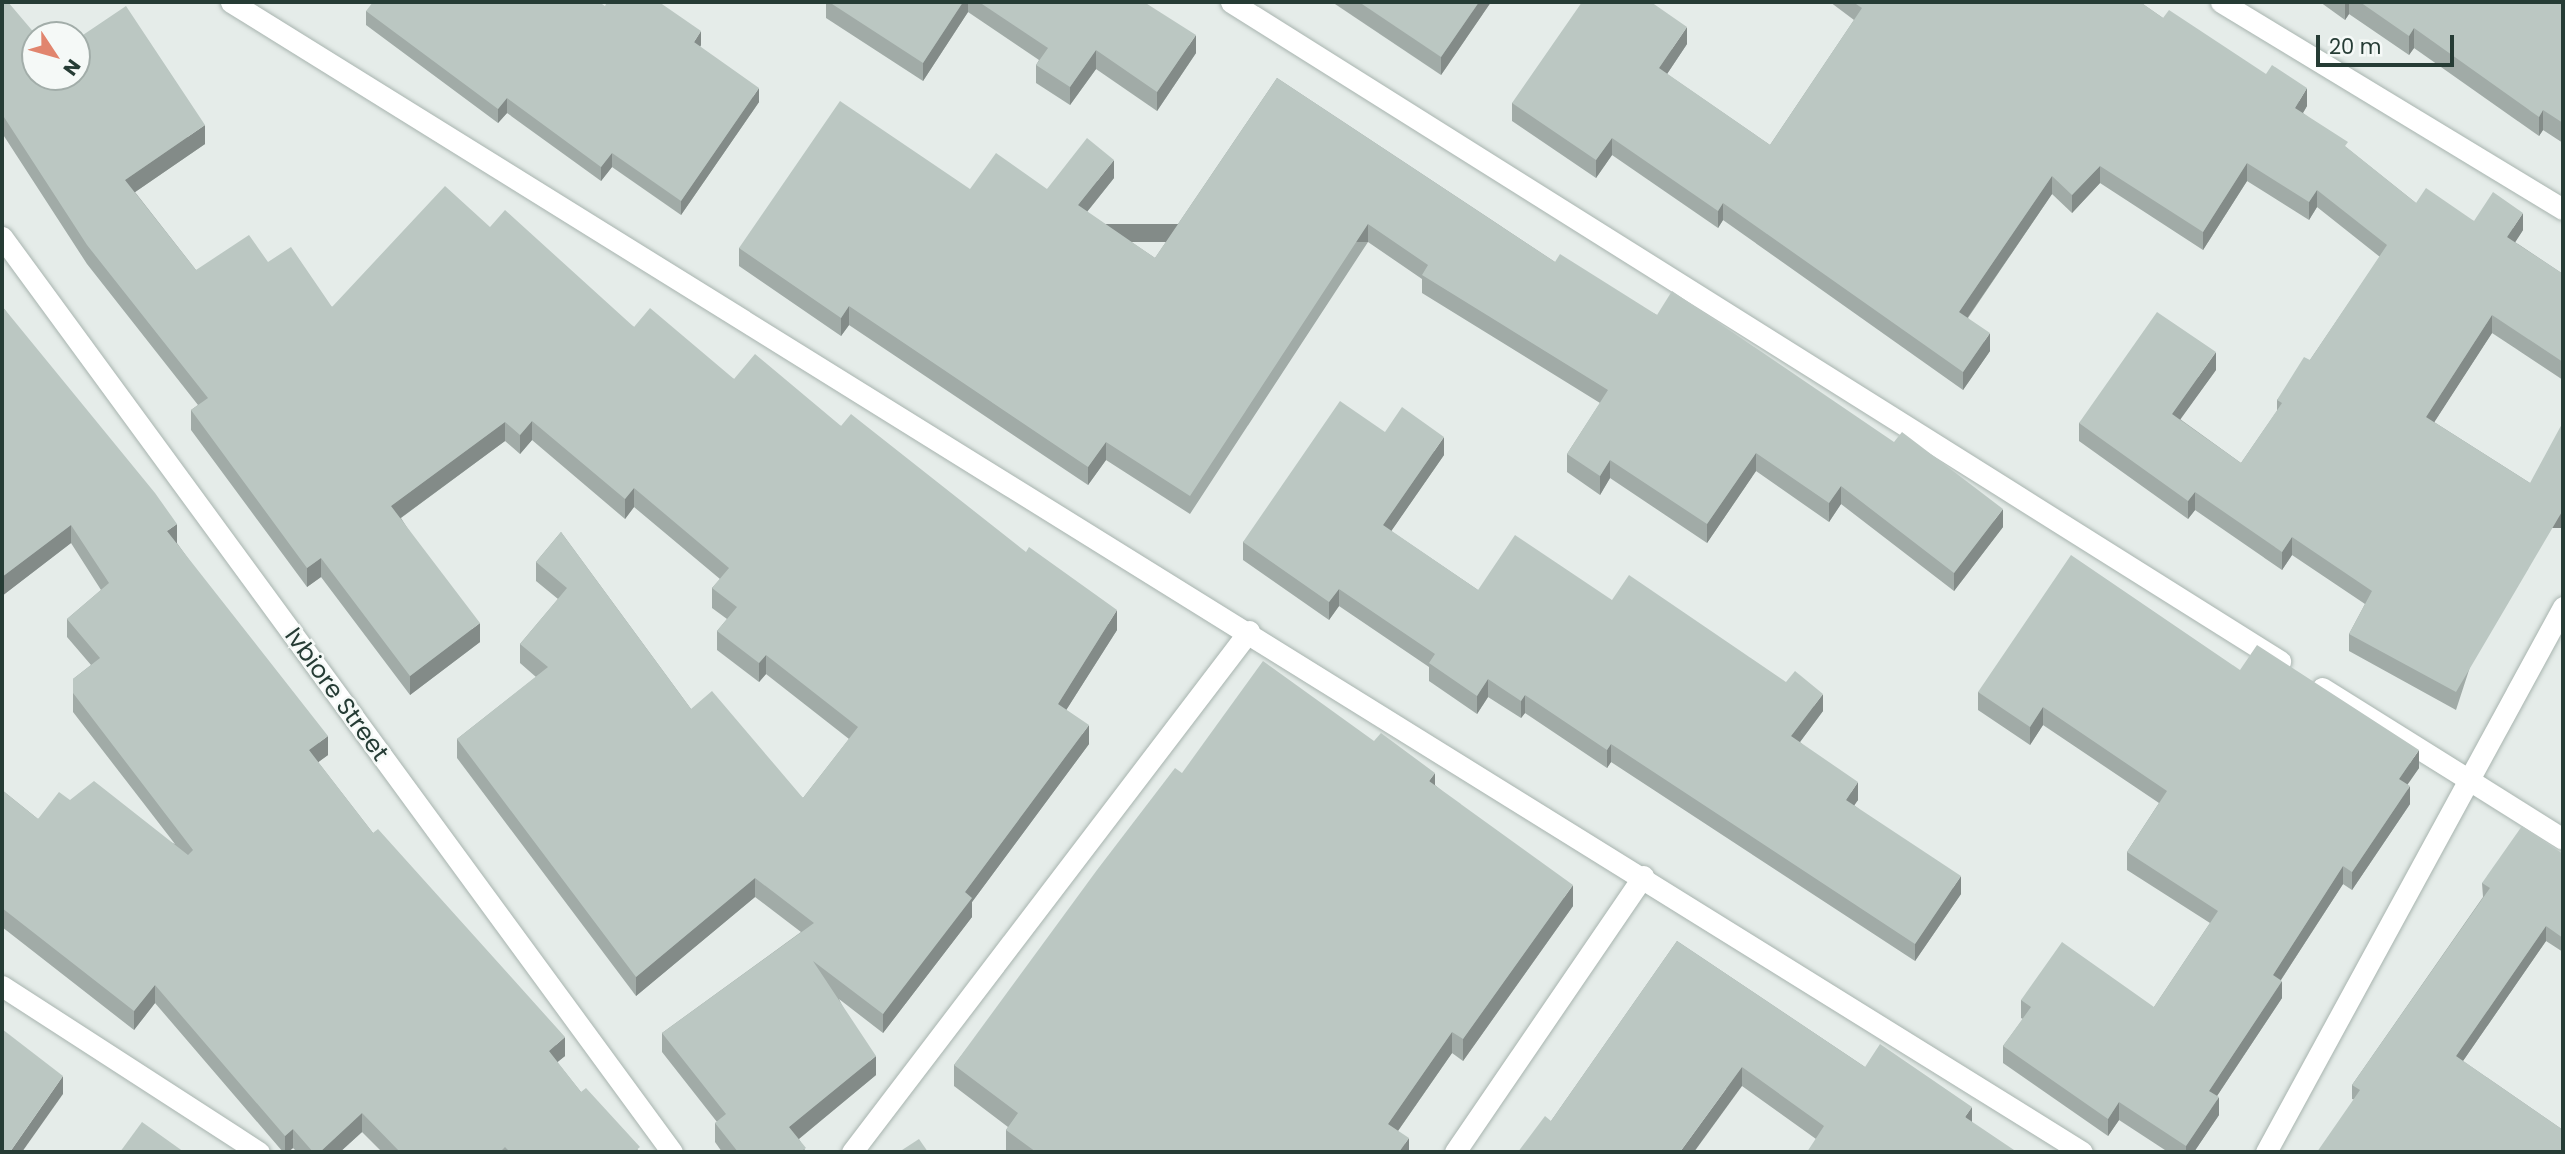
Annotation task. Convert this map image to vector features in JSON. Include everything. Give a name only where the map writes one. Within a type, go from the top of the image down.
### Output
[{"type":"street","points":[[231,2],[1249,631],[2082,1152]]},
{"type":"street","points":[[1231,2],[2563,839]]},
{"type":"street","points":[[2221,2],[2563,209]]},
{"type":"street","name":"Ivbiore Street","points":[[2,237],[672,1152]]},
{"type":"street","points":[[2266,1152],[2563,607]]},
{"type":"street","points":[[852,1152],[1249,631]]},
{"type":"street","points":[[1455,1152],[1643,876]]},
{"type":"street","points":[[2,986],[259,1152]]},
{"type":"building","points":[[2,2],[8,2],[24,21],[21,21],[21,91],[91,91],[91,30],[126,6],[205,125],[125,180],[196,270],[249,235],[268,262],[291,247],[332,307],[445,186],[490,227],[505,210],[634,327],[650,308],[734,379],[755,354],[841,426],[851,414],[1026,552],[1029,547],[1117,610],[1058,704],[1089,725],[965,892],[972,898],[883,1014],[813,961],[876,1056],[789,1127],[806,1148],[800,1152],[738,1152],[715,1123],[726,1114],[662,1033],[814,923],[755,878],[636,977],[457,739],[548,667],[520,644],[567,588],[536,562],[561,532],[691,709],[712,691],[803,798],[858,727],[766,655],[759,663],[717,631],[737,607],[712,588],[729,568],[634,488],[625,499],[532,421],[520,435],[505,422],[391,506],[480,623],[410,676],[321,558],[307,568],[191,410],[208,398],[87,245],[2,114]]},
{"type":"building","points":[[373,2],[599,2],[605,6],[607,2],[659,2],[701,31],[694,42],[759,88],[681,201],[612,153],[601,167],[507,98],[498,109],[366,11]]},
{"type":"building","points":[[829,2],[963,2],[923,63]]},
{"type":"building","points":[[979,2],[1144,2],[1196,35],[1157,92],[1096,50],[1070,87],[1036,65],[1048,48]]},
{"type":"building","points":[[1359,2],[1479,2],[1441,57]]},
{"type":"building","points":[[1582,2],[1651,2],[1687,27],[1659,68],[1770,145],[1862,8],[1853,2],[2140,2],[2163,18],[2169,10],[2266,74],[2272,65],[2307,88],[2295,108],[2348,142],[2345,146],[2416,203],[2426,188],[2474,221],[2493,192],[2523,213],[2507,237],[2563,274],[2563,362],[2492,315],[2426,417],[2530,483],[2563,422],[2563,510],[2456,692],[2349,634],[2372,591],[2292,537],[2282,552],[2195,492],[2188,501],[2079,423],[2157,312],[2216,352],[2172,414],[2241,463],[2282,403],[2277,400],[2304,357],[2310,360],[2387,245],[2317,190],[2309,202],[2247,163],[2203,232],[2100,166],[2072,195],[2052,176],[1959,312],[1990,333],[1963,372],[1723,203],[1718,211],[1612,138],[1596,160],[1512,103]]},
{"type":"building","points":[[2360,2],[2563,2],[2563,123],[2543,110],[2539,117],[2414,28],[2409,36]]},
{"type":"building","points":[[1277,78],[1555,262],[1560,254],[1657,315],[1672,291],[1894,442],[1902,432],[2003,509],[1954,573],[1841,486],[1829,503],[1756,453],[1707,524],[1610,460],[1600,476],[1567,454],[1608,390],[1422,275],[1428,265],[1368,224],[1190,496],[1106,442],[1088,467],[849,306],[841,318],[739,248],[840,101],[970,189],[996,153],[1047,189],[1087,138],[1114,160],[1078,205],[1155,258]]},
{"type":"building","points":[[2,306],[155,493],[177,524],[167,531],[328,736],[309,750],[373,833],[378,829],[565,1037],[549,1051],[581,1092],[586,1088],[640,1147],[634,1152],[510,1152],[505,1147],[500,1152],[400,1152],[362,1113],[320,1152],[313,1152],[293,1129],[285,1136],[155,985],[134,1011],[2,908],[2,790],[38,819],[59,792],[70,800],[94,781],[188,855],[193,850],[73,693],[73,679],[100,658],[67,619],[109,583],[71,525],[2,577]]},
{"type":"building","points":[[1340,401],[1385,432],[1402,407],[1444,437],[1383,525],[1478,590],[1515,535],[1612,600],[1629,575],[1786,682],[1795,671],[1823,694],[1791,736],[1858,782],[1846,800],[1961,876],[1915,944],[1611,744],[1607,750],[1525,695],[1521,701],[1488,679],[1477,696],[1429,663],[1435,654],[1339,589],[1329,602],[1243,542]]},
{"type":"building","points":[[2071,555],[2240,670],[2257,645],[2419,750],[2399,779],[2410,786],[2352,872],[2343,866],[2273,975],[2282,981],[2209,1091],[2219,1097],[2186,1146],[2119,1102],[2108,1119],[2003,1046],[2031,1007],[2021,1000],[2062,942],[2154,1007],[2218,911],[2127,852],[2167,791],[2043,707],[2030,727],[1978,692]]},
{"type":"building","points":[[1263,661],[1374,741],[1381,733],[1435,773],[1429,781],[1573,885],[1463,1039],[1452,1032],[1388,1124],[1409,1138],[1399,1152],[1036,1152],[1006,1130],[1018,1113],[954,1065],[1175,768],[1182,773]]},
{"type":"building","points":[[2522,826],[2563,854],[2563,938],[2546,926],[2456,1056],[2563,1130],[2563,1152],[2317,1152],[2360,1090],[2352,1085],[2490,888],[2482,883]]},
{"type":"building","points":[[1677,941],[1865,1067],[1880,1044],[1972,1107],[1965,1117],[2017,1152],[1807,1152],[1824,1126],[1742,1067],[1680,1152],[1518,1152],[1545,1116],[1551,1121]]},
{"type":"building","points":[[2,1029],[63,1076],[10,1152],[2,1152]]},
{"type":"building","points":[[142,1122],[184,1152],[120,1152]]},
{"type":"building","points":[[919,1139],[928,1152],[899,1152]]}]
